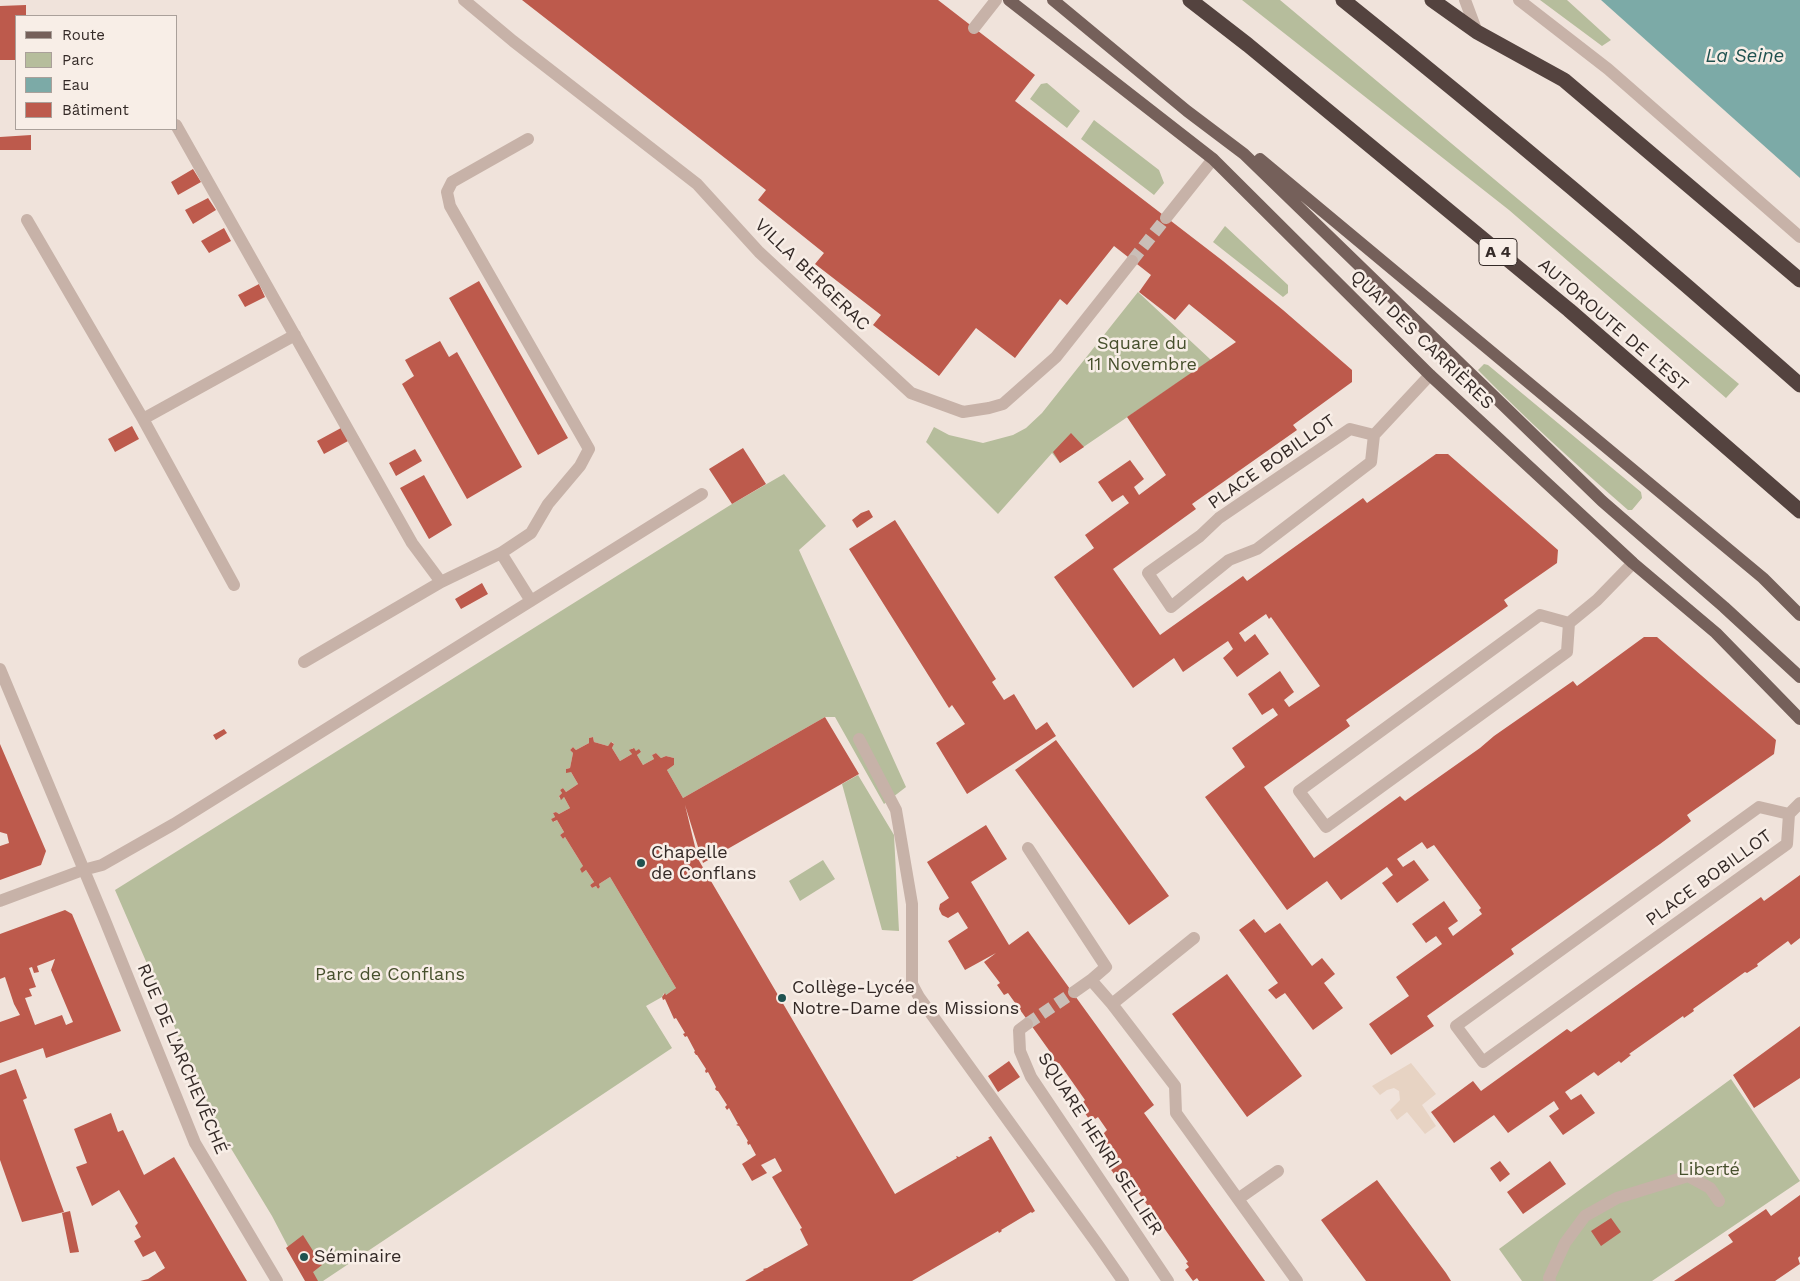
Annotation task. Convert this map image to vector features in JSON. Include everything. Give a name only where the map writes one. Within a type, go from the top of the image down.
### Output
[{"type":"highway","name":"AUTOROUTE DE L’EST","points":[[1190,0],[1568,310],[1800,511]]},
{"type":"highway","points":[[1343,0],[1653,258],[1800,384]]},
{"type":"highway","points":[[1432,0],[1477,32],[1564,80],[1800,280]]},
{"type":"main road","name":"QUAI DES CARRIÈRES","points":[[1009,0],[1213,159],[1430,374],[1632,564],[1716,633],[1800,719]]},
{"type":"main road","name":"QUAI DES CARRIÈRES","points":[[1053,0],[1187,111],[1244,154],[1602,501],[1724,607],[1800,677]]},
{"type":"main road","points":[[1187,111],[1241,143],[1763,578],[1800,615]]},
{"type":"street","name":"VILLA BERGERAC","points":[[464,0],[513,41],[697,184],[759,252],[911,392],[963,412],[1003,404],[1056,357],[1132,261]]},
{"type":"street","points":[[974,28],[996,0]]},
{"type":"street","points":[[1466,0],[1477,32]]},
{"type":"street","points":[[1519,0],[1608,69],[1800,238]]},
{"type":"street","points":[[178,129],[412,542],[441,582]]},
{"type":"street","points":[[304,662],[441,582],[501,553],[531,533],[548,504],[580,466],[589,449],[450,206],[447,192],[452,182],[528,139]]},
{"type":"street","points":[[1166,218],[1213,159]]},
{"type":"street","points":[[28,220],[143,418],[234,585]]},
{"type":"street","points":[[143,418],[295,336]]},
{"type":"street","points":[[1374,435],[1430,374]]},
{"type":"street","name":"PLACE BOBILLOT","points":[[1350,429],[1374,435],[1371,462],[1257,549],[1229,560],[1171,607],[1148,573],[1200,536],[1219,518],[1350,429]]},
{"type":"street","points":[[0,901],[83,870],[102,865],[174,824],[702,494]]},
{"type":"street","points":[[501,553],[531,601]]},
{"type":"street","points":[[1569,623],[1540,615],[1299,791],[1326,827],[1567,652],[1569,623],[1596,600],[1632,564]]},
{"type":"street","name":"RUE DE L'ARCHEVÊCHÉ","points":[[0,669],[195,1143],[277,1281]]},
{"type":"street","points":[[859,739],[896,810],[912,904],[912,984],[918,998],[1123,1281]]},
{"type":"street","points":[[1789,814],[1800,803]]},
{"type":"street","name":"PLACE BOBILLOT","points":[[1759,806],[1789,814],[1787,844],[1483,1062],[1456,1026],[1759,806]]},
{"type":"street","points":[[1028,848],[1106,967],[1074,992]]},
{"type":"street","points":[[1112,1004],[1194,938]]},
{"type":"street","points":[[1091,980],[1112,1004],[1175,1086],[1176,1113],[1297,1281]]},
{"type":"street","name":"SQUARE HENRI SELLIER","points":[[1027,1024],[1020,1030],[1020,1051],[1031,1077],[1168,1281]]},
{"type":"street","points":[[1238,1199],[1278,1171]]},
{"type":"street","points":[[1550,1281],[1549,1278],[1565,1243],[1585,1216],[1617,1198],[1688,1176],[1710,1188],[1719,1201]]},
{"type":"green space","points":[[1242,0],[1280,0],[1739,384],[1726,398],[1509,210]]},
{"type":"green space","points":[[1540,0],[1567,0],[1611,40],[1602,46]]},
{"type":"green space","points":[[1047,83],[1080,111],[1067,128],[1030,99],[1041,84]]},
{"type":"green space","points":[[1094,120],[1159,170],[1164,183],[1154,195],[1081,139]]},
{"type":"green space","points":[[1225,226],[1288,285],[1288,293],[1283,297],[1213,242]]},
{"type":"green space","name":"Square du 11 Novembre","points":[[1138,292],[1211,360],[1060,463],[1052,453],[998,514],[926,442],[934,427],[949,435],[983,443],[1013,435],[1026,428],[1042,413]]},
{"type":"green space","points":[[1484,364],[1488,365],[1641,492],[1642,498],[1632,510],[1628,510],[1589,476],[1496,388],[1478,370]]},
{"type":"green space","name":"Parc de Conflans","points":[[784,474],[826,526],[799,550],[906,787],[884,804],[835,717],[825,717],[683,798],[667,770],[674,765],[674,758],[666,756],[661,758],[656,753],[652,755],[654,759],[643,765],[637,755],[641,752],[633,748],[630,750],[632,754],[620,761],[612,748],[614,744],[612,742],[608,746],[594,742],[593,737],[589,738],[589,743],[576,750],[573,747],[570,750],[573,753],[570,768],[566,769],[566,772],[571,772],[578,784],[566,792],[563,788],[560,790],[562,793],[559,796],[560,799],[564,797],[570,808],[559,814],[553,813],[555,817],[551,819],[554,822],[557,820],[564,832],[560,835],[563,839],[565,837],[583,866],[582,873],[586,870],[594,882],[590,885],[592,888],[596,886],[598,889],[600,887],[599,884],[610,877],[676,988],[666,995],[664,993],[662,997],[646,1006],[672,1048],[323,1281],[306,1281],[272,1216],[218,1127],[115,890],[732,504]]},
{"type":"green space","points":[[858,775],[894,835],[899,931],[882,930],[842,784]]},
{"type":"green space","points":[[823,860],[835,879],[800,901],[789,881]]},
{"type":"green space","name":"Liberté","points":[[1731,1079],[1800,1181],[1652,1281],[1522,1281],[1499,1249]]},
{"type":"shaded area","points":[[1411,1063],[1436,1094],[1422,1105],[1436,1126],[1425,1134],[1407,1112],[1397,1120],[1390,1110],[1400,1100],[1399,1091],[1394,1088],[1380,1095],[1372,1086]]},
{"type":"water","name":"La Seine","points":[[1601,0],[1800,0],[1800,178]]},
{"type":"building","points":[[522,0],[938,0],[1035,75],[1015,101],[1223,261],[1352,370],[1352,382],[1293,425],[1297,430],[1192,504],[1196,509],[1113,569],[1160,635],[1243,576],[1247,581],[1363,498],[1367,503],[1436,454],[1448,454],[1558,550],[1557,563],[1504,600],[1508,606],[1346,720],[1350,726],[1264,787],[1314,858],[1400,796],[1405,801],[1573,681],[1577,686],[1644,637],[1657,637],[1776,740],[1774,754],[1687,815],[1691,821],[1660,844],[1511,949],[1514,954],[1427,1016],[1434,1026],[1391,1055],[1369,1024],[1409,996],[1396,977],[1442,944],[1436,936],[1426,943],[1412,924],[1444,901],[1458,921],[1448,928],[1453,936],[1482,914],[1479,910],[1481,908],[1434,845],[1427,849],[1422,842],[1397,859],[1403,867],[1414,860],[1429,880],[1397,903],[1382,883],[1393,875],[1387,867],[1341,900],[1327,881],[1287,910],[1205,797],[1245,767],[1232,748],[1278,715],[1273,708],[1262,715],[1248,694],[1280,671],[1294,692],[1284,700],[1289,707],[1320,686],[1271,617],[1269,619],[1266,614],[1239,633],[1245,642],[1255,634],[1269,654],[1237,677],[1223,658],[1233,649],[1228,641],[1183,672],[1174,658],[1133,688],[1054,577],[1094,548],[1085,535],[1129,503],[1123,495],[1112,502],[1098,482],[1130,460],[1144,479],[1134,487],[1139,495],[1166,475],[1127,417],[1236,342],[1189,304],[1175,320],[1139,292],[1151,275],[1114,246],[1067,305],[1060,299],[1015,358],[976,328],[939,376],[873,325],[881,315],[815,264],[824,253],[758,200],[766,190]]},
{"type":"building","points":[[26,5],[26,15],[15,15],[15,60],[0,60],[0,6]]},
{"type":"building","points":[[31,135],[31,150],[0,150],[0,137]]},
{"type":"building","points":[[193,169],[201,182],[178,195],[171,182]]},
{"type":"building","points":[[208,198],[216,210],[193,224],[185,210]]},
{"type":"building","points":[[224,228],[231,241],[209,253],[201,241]]},
{"type":"building","points":[[479,281],[568,438],[538,455],[449,298]]},
{"type":"building","points":[[259,284],[265,297],[245,307],[238,295]]},
{"type":"building","points":[[440,341],[449,357],[457,352],[522,467],[467,499],[402,384],[414,376],[405,360]]},
{"type":"building","points":[[132,426],[139,439],[115,452],[108,439]]},
{"type":"building","points":[[341,428],[348,441],[324,454],[317,441]]},
{"type":"building","points":[[1071,433],[1084,447],[1060,463],[1053,452]]},
{"type":"building","points":[[743,448],[766,484],[732,504],[709,469]]},
{"type":"building","points":[[415,449],[422,461],[396,476],[389,463]]},
{"type":"building","points":[[424,475],[452,525],[429,539],[400,488]]},
{"type":"building","points":[[869,510],[873,517],[857,528],[852,520]]},
{"type":"building","points":[[895,520],[996,679],[992,682],[1004,700],[1014,694],[1036,730],[1047,722],[1056,736],[967,794],[936,743],[965,724],[952,705],[949,708],[849,549]]},
{"type":"building","points":[[482,583],[488,594],[461,609],[455,599]]},
{"type":"building","points":[[825,717],[859,774],[703,863],[685,805],[698,859],[895,1194],[957,1158],[956,1156],[959,1157],[990,1139],[988,1138],[991,1136],[1035,1211],[912,1281],[745,1281],[808,1245],[800,1229],[802,1228],[772,1177],[782,1171],[775,1158],[761,1165],[767,1173],[752,1181],[742,1164],[756,1155],[750,1144],[748,1145],[748,1141],[739,1126],[736,1125],[738,1124],[729,1108],[727,1110],[725,1107],[727,1105],[715,1089],[716,1087],[708,1072],[706,1073],[706,1069],[694,1052],[687,1036],[685,1037],[683,1034],[685,1033],[676,1018],[674,1019],[665,999],[663,1000],[662,997],[665,993],[666,995],[676,988],[610,877],[599,884],[600,887],[598,889],[596,886],[592,888],[590,885],[594,882],[586,870],[582,873],[580,869],[583,866],[565,837],[563,839],[560,835],[564,832],[557,820],[553,822],[551,819],[555,817],[553,813],[559,814],[570,808],[564,797],[561,800],[559,796],[562,793],[560,790],[563,788],[566,792],[578,784],[571,772],[566,773],[566,769],[570,768],[573,753],[570,750],[573,747],[576,750],[589,743],[589,738],[593,737],[594,742],[608,746],[611,742],[614,744],[612,748],[620,761],[632,754],[629,750],[634,748],[636,751],[639,749],[641,752],[637,755],[643,765],[654,759],[652,755],[656,753],[661,758],[666,756],[674,758],[674,765],[667,770],[683,798]]},
{"type":"building","points":[[224,729],[227,733],[216,740],[213,735]]},
{"type":"building","points":[[1056,740],[1169,896],[1129,925],[1015,770]]},
{"type":"building","points":[[0,744],[46,851],[41,865],[0,880],[0,846],[9,843],[7,834],[0,832]]},
{"type":"building","points":[[986,825],[1007,859],[971,882],[1009,945],[1028,931],[1154,1105],[1144,1113],[1265,1281],[1199,1281],[1197,1278],[1193,1281],[1185,1270],[1189,1267],[1186,1263],[1188,1262],[1164,1228],[1162,1230],[1158,1225],[1154,1228],[1147,1218],[1150,1215],[1148,1211],[1150,1209],[1127,1177],[1125,1179],[1121,1174],[1117,1178],[1109,1167],[1113,1163],[1111,1160],[1113,1158],[1101,1141],[1106,1137],[1103,1134],[1107,1130],[1098,1117],[1095,1119],[1093,1116],[1089,1119],[1082,1109],[1085,1105],[1083,1102],[1085,1100],[1059,1063],[1056,1066],[1049,1055],[1051,1053],[1008,993],[1004,995],[997,985],[1000,983],[984,962],[996,953],[965,970],[948,941],[968,928],[958,912],[948,918],[942,915],[939,909],[940,904],[949,898],[927,862]]},
{"type":"building","points":[[1800,875],[1800,938],[1791,945],[1788,941],[1757,964],[1758,966],[1747,973],[1745,972],[1693,1009],[1694,1011],[1684,1018],[1683,1016],[1629,1054],[1631,1055],[1621,1063],[1619,1061],[1598,1076],[1594,1072],[1565,1092],[1571,1100],[1581,1094],[1595,1113],[1563,1135],[1549,1116],[1559,1109],[1554,1101],[1508,1133],[1494,1115],[1454,1143],[1431,1112],[1473,1081],[1481,1091],[1567,1029],[1571,1032],[1761,897],[1764,901]]},
{"type":"building","points":[[65,910],[72,914],[121,1031],[46,1058],[43,1048],[0,1063],[0,1022],[20,1015],[14,1004],[5,977],[0,979],[0,934]],"holes":[[[55,959],[51,970],[73,1022],[66,1025],[62,1015],[35,1025],[25,998],[32,996],[29,989],[36,987],[29,968],[32,967],[34,973],[39,972],[37,966]]]},
{"type":"building","points":[[1254,919],[1265,933],[1280,923],[1312,966],[1322,958],[1335,974],[1324,983],[1343,1008],[1313,1030],[1285,993],[1276,999],[1268,990],[1278,983],[1239,930]]},
{"type":"building","points":[[1227,974],[1302,1076],[1247,1117],[1172,1014]]},
{"type":"building","points":[[1800,1026],[1800,1078],[1754,1108],[1733,1075]]},
{"type":"building","points":[[1009,1061],[1020,1077],[998,1092],[988,1076]]},
{"type":"building","points":[[16,1069],[27,1098],[23,1100],[64,1212],[22,1222],[0,1160],[0,1075]]},
{"type":"building","points":[[111,1113],[118,1132],[123,1130],[144,1175],[174,1157],[247,1281],[140,1281],[148,1279],[165,1268],[155,1251],[143,1257],[134,1241],[141,1237],[135,1226],[138,1223],[119,1190],[92,1206],[76,1167],[87,1163],[74,1129]]},
{"type":"building","points":[[1500,1161],[1510,1174],[1500,1182],[1490,1168]]},
{"type":"building","points":[[1550,1161],[1566,1184],[1523,1214],[1507,1192]]},
{"type":"building","points":[[1377,1180],[1451,1281],[1366,1281],[1321,1220]]},
{"type":"building","points":[[1800,1195],[1800,1256],[1798,1258],[1800,1264],[1775,1281],[1674,1281],[1733,1242],[1728,1235],[1766,1209],[1771,1216]]},
{"type":"building","points":[[70,1211],[79,1252],[70,1253],[62,1213]]},
{"type":"building","points":[[1611,1218],[1621,1232],[1601,1246],[1591,1231]]},
{"type":"building","name":"Séminaire","points":[[303,1235],[322,1265],[313,1272],[318,1281],[305,1281],[286,1248]]},
{"type":"tunnel","points":[[1132,261],[1166,218]]},
{"type":"tunnel","points":[[1027,1024],[1074,992]]},
{"type":"place","name":"Chapelle de Conflans","points":[[641,863]]},
{"type":"place","name":"Collège-Lycée Notre-Dame des Missions","points":[[782,998]]},
{"type":"place","name":"Séminaire","points":[[304,1257]]}]
